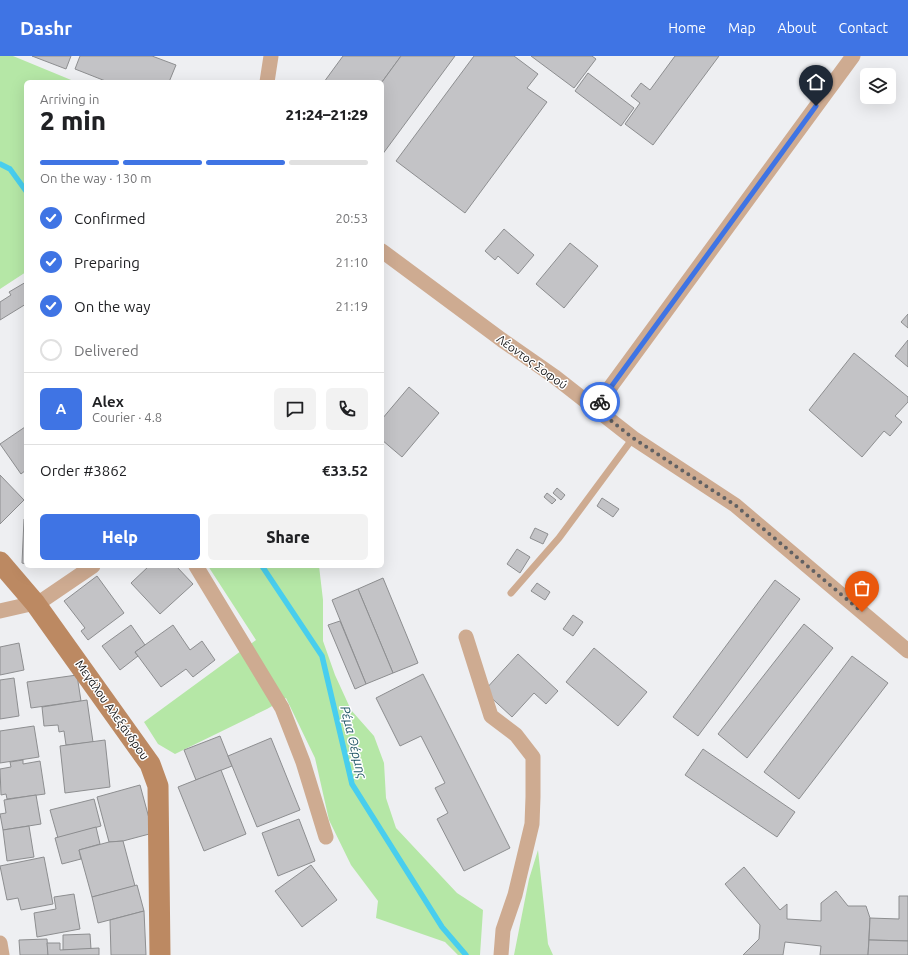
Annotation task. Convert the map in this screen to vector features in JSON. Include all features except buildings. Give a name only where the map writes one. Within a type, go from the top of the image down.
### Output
[{"type":"street","points":[[267,80],[271,56]]},
{"type":"street","points":[[595,408],[853,56]]},
{"type":"street","name":"Λέοντος Σοφού","points":[[384,252],[595,408],[633,438],[735,505],[908,651]]},
{"type":"street","name":"Μεγάλου Αλεξάνδρου","points":[[0,562],[35,603],[150,764],[158,786],[160,955]]},
{"type":"street","points":[[0,611],[35,603],[52,595],[86,568]]},
{"type":"street","points":[[197,568],[282,708],[303,762],[326,837]]},
{"type":"street","points":[[466,637],[491,716],[516,735],[533,757],[532,824],[515,894],[503,930],[501,955]]},
{"type":"street","points":[[0,943],[2,955]]},
{"type":"lane","points":[[511,593],[559,538],[633,438]]},
{"type":"green space","points":[[0,56],[13,56],[71,80],[24,80],[24,273],[0,289]]},
{"type":"green space","points":[[209,568],[319,568],[323,600],[323,641],[335,675],[351,710],[374,736],[384,763],[386,798],[396,828],[457,893],[483,910],[480,955],[458,955],[445,942],[376,918],[378,901],[351,865],[329,820],[315,758],[286,698],[267,709],[175,754],[158,744],[144,722],[256,640]]},
{"type":"green space","points":[[538,850],[548,944],[553,955],[514,955],[529,879]]},
{"type":"waterway","name":"Ρέμα Θέρμης","points":[[0,164],[10,169],[24,188]]},
{"type":"waterway","name":"Ρέμα Θέρμης","points":[[263,568],[322,656],[352,784],[442,927],[466,955]]},
{"type":"way so far","points":[[600,402],[595,408],[633,438],[735,505],[862,612]]},
{"type":"route","points":[[600,402],[816,106]]}]
